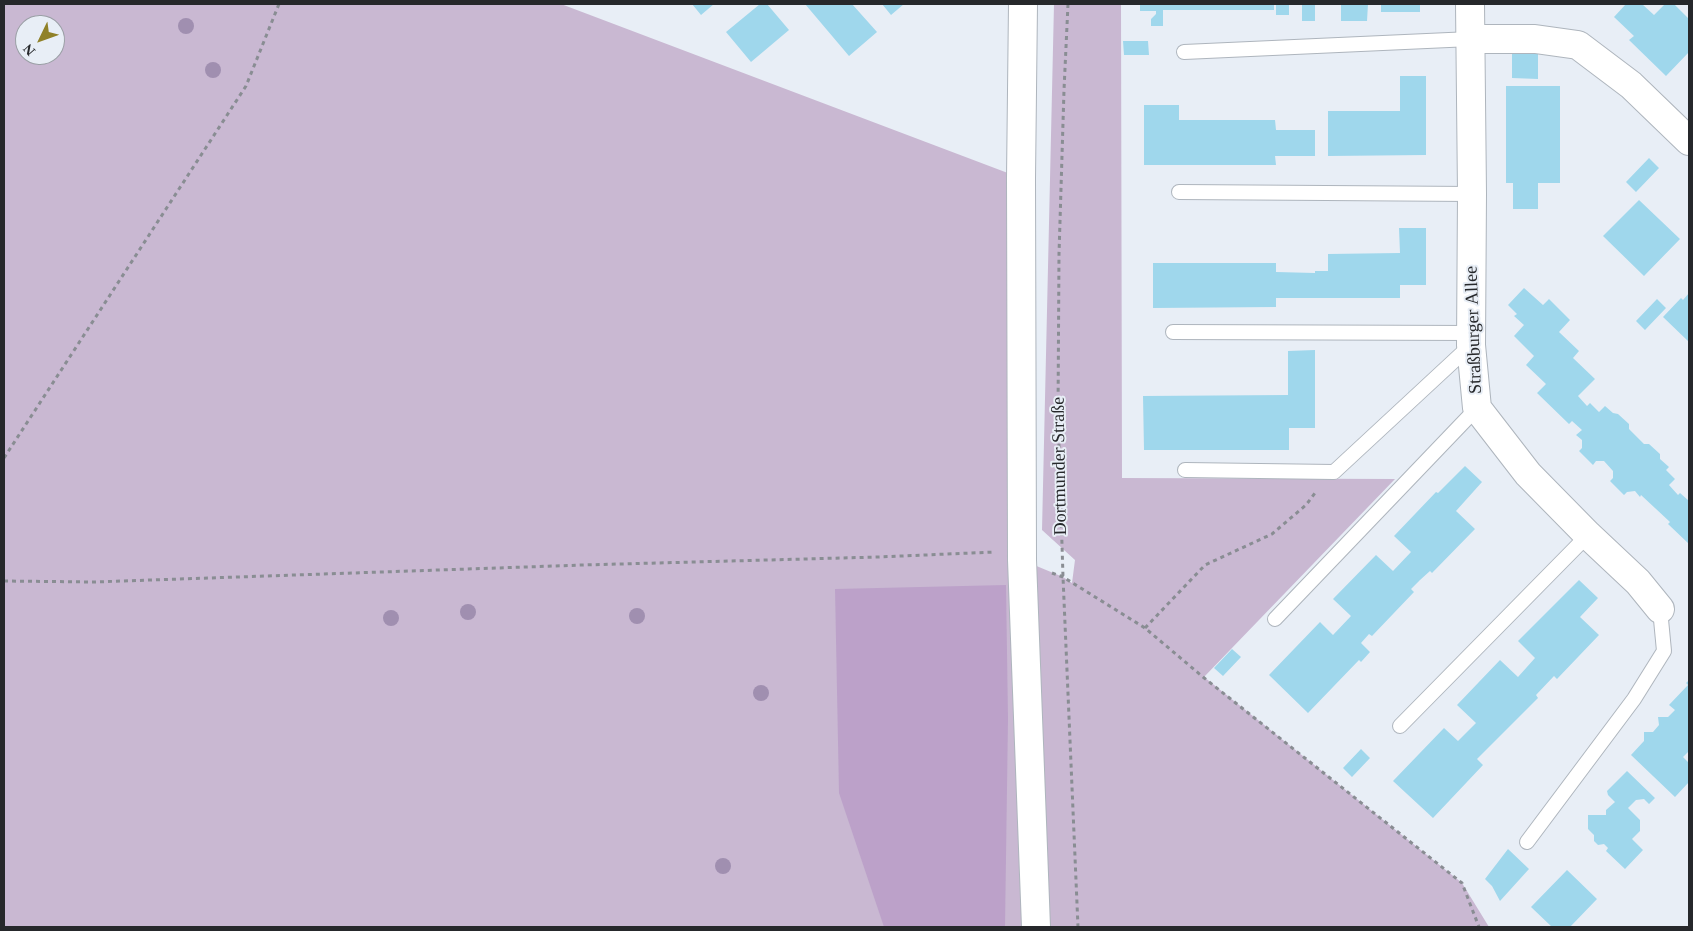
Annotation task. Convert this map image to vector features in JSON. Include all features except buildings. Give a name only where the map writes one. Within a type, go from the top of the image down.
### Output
[{"type":"street","name":"Dortmunder Straße","points":[[1023,4],[1021,178],[1022,560],[1036,927]]},
{"type":"street","name":"Straßburger Allee","points":[[1470,4],[1471,339],[1477,408],[1528,474],[1638,582],[1660,609]]},
{"type":"street","points":[[1471,39],[1535,39],[1578,45],[1631,85],[1689,141]]},
{"type":"lane","points":[[1184,52],[1471,39]]},
{"type":"lane","points":[[1179,192],[1472,194]]},
{"type":"lane","points":[[1173,332],[1471,339]]},
{"type":"lane","points":[[1185,470],[1334,472],[1471,339]]},
{"type":"lane","points":[[1275,619],[1477,408]]},
{"type":"lane","points":[[1400,726],[1588,535]]},
{"type":"lane","points":[[1527,842],[1634,699],[1664,651],[1660,609]]},
{"type":"path","points":[[4,458],[246,86],[279,4]]},
{"type":"path","name":"Dortmunder Straße","points":[[1068,4],[1059,254],[1058,414],[1078,927]]},
{"type":"path","points":[[1145,628],[1205,565],[1272,534],[1306,505],[1324,481],[1334,472]]},
{"type":"path","points":[[4,581],[104,582],[583,565],[878,558],[1002,551],[1063,577],[1145,628],[1203,677],[1462,883],[1479,927]]},
{"type":"shaded area","points":[[4,4],[561,4],[1021,178],[1022,560],[1063,577],[1072,583],[1075,560],[1042,530],[1054,4],[1121,4],[1122,478],[1395,479],[1204,677],[1462,883],[1489,927],[4,927]]},
{"type":"shaded area","points":[[1006,585],[1008,719],[1005,927],[884,927],[839,793],[835,589]]}]
